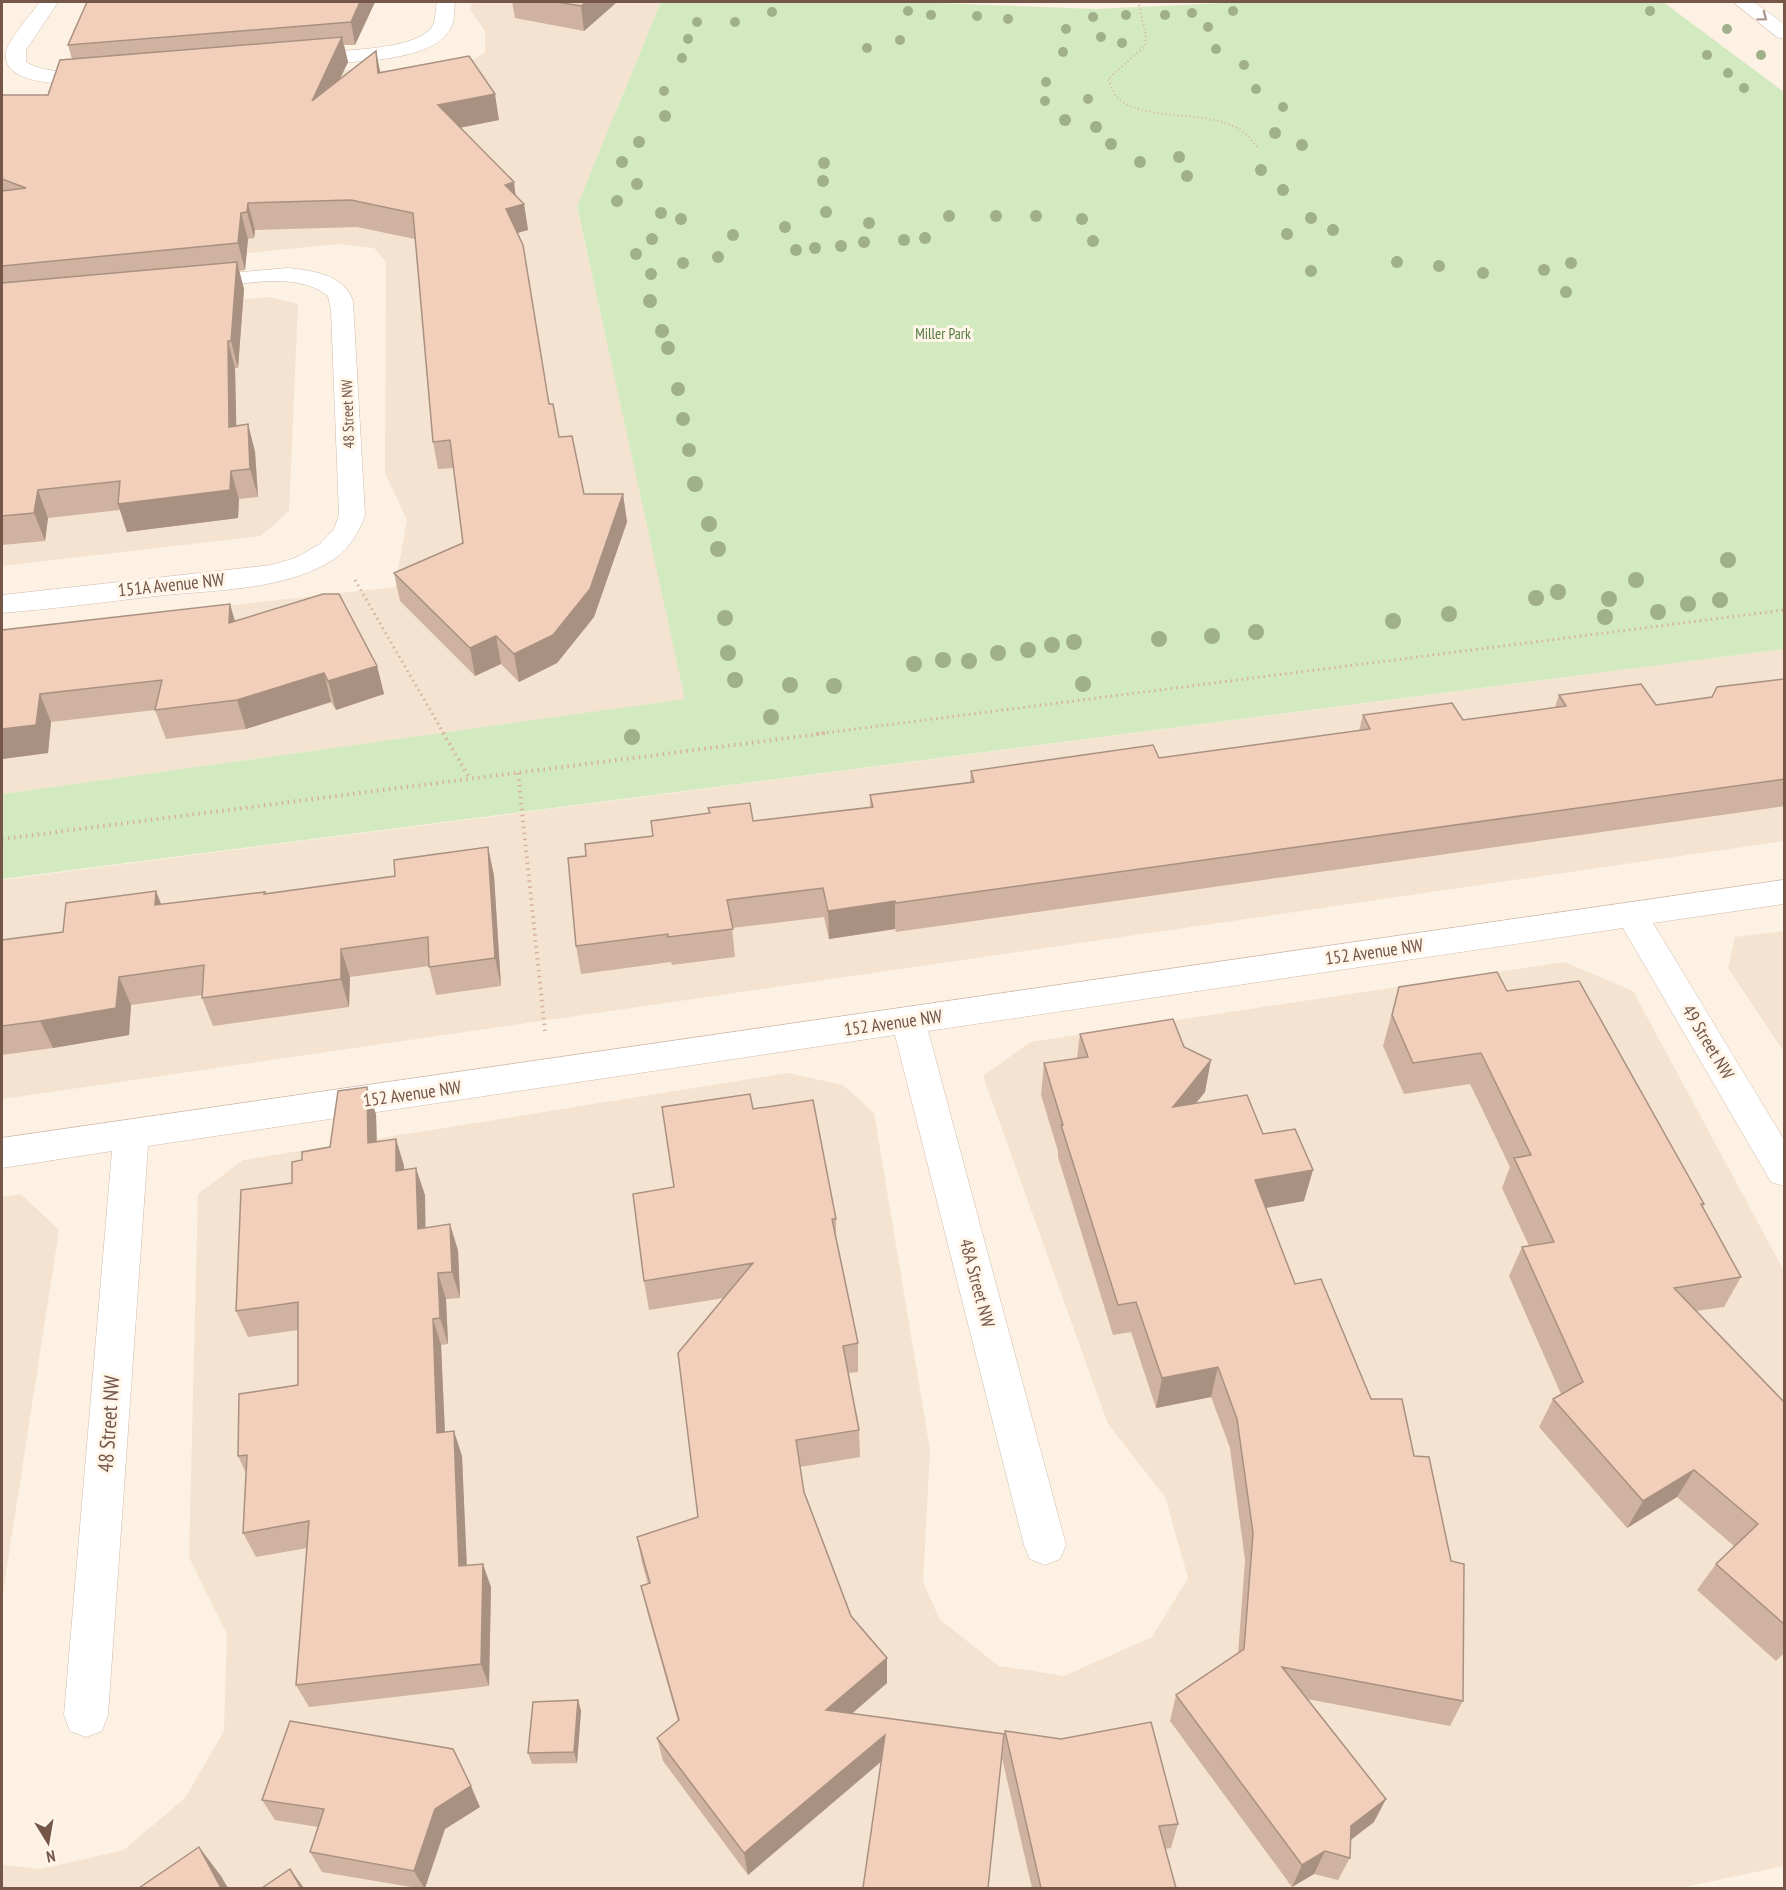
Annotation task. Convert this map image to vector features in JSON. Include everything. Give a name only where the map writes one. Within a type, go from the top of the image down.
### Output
[{"type":"street","points":[[49,2],[16,51],[16,64],[36,75],[64,77],[118,74]]},
{"type":"street","points":[[280,60],[415,46],[435,36],[443,23],[446,2]]},
{"type":"street","points":[[1742,2],[1785,33]]},
{"type":"street","name":"48 Street NW","points":[[177,285],[285,276],[326,283],[340,296],[343,310],[352,514],[344,536],[335,546]]},
{"type":"street","name":"151A Avenue NW","points":[[2,604],[262,576],[309,561],[335,546]]},
{"type":"street","name":"152 Avenue NW","points":[[2,1153],[1785,892]]},
{"type":"street","name":"49 Street NW","points":[[1631,914],[1785,1171]]},
{"type":"street","name":"48A Street NW","points":[[908,1021],[1045,1545]]},
{"type":"street","name":"48 Street NW","points":[[86,1715],[131,1134]]},
{"type":"path","points":[[1138,5],[1146,36],[1145,46],[1111,74],[1108,79],[1114,94],[1135,107],[1148,111],[1170,115],[1209,117],[1233,123],[1250,135],[1258,148]]},
{"type":"path","points":[[335,546],[470,779]]},
{"type":"path","points":[[2,839],[1785,610]]},
{"type":"path","points":[[518,773],[549,1074]]},
{"type":"shaded area","points":[[473,2],[661,2],[577,207],[686,699],[2,794],[2,631],[395,587],[407,520],[385,473],[386,262],[374,248],[339,244],[2,277],[2,105],[25,106],[93,86],[366,69],[408,73],[461,66],[485,53],[485,31],[470,9]]},
{"type":"shaded area","points":[[269,297],[298,304],[289,511],[261,536],[2,566],[2,322]]},
{"type":"shaded area","points":[[1784,649],[1784,841],[2,1099],[2,880]]},
{"type":"shaded area","points":[[1784,931],[1784,1052],[1728,968],[1735,937]]},
{"type":"shaded area","points":[[1564,962],[1633,991],[1784,1271],[1784,1866],[1680,1888],[2,1888],[2,1865],[41,1869],[124,1850],[185,1798],[224,1731],[227,1634],[189,1557],[198,1194],[243,1160],[788,1073],[843,1085],[874,1113],[930,1450],[923,1582],[940,1620],[999,1666],[1064,1676],[1152,1637],[1188,1578],[1165,1497],[1108,1424],[983,1076],[1030,1042]]},
{"type":"shaded area","points":[[21,1194],[59,1230],[2,1599],[2,1197]]},
{"type":"green space","name":"Miller Park","points":[[661,2],[910,2],[1096,9],[1245,2],[1663,2],[1784,92],[1784,649],[2,879],[2,794],[685,699],[577,206]]},
{"type":"building","points":[[87,2],[360,2],[351,22],[68,45]]},
{"type":"building","points":[[557,2],[586,2],[581,6]]},
{"type":"building","points":[[342,37],[312,101],[376,51],[378,73],[469,56],[495,94],[438,105],[514,182],[505,185],[524,204],[506,209],[523,245],[549,404],[553,404],[559,437],[572,436],[584,494],[623,494],[590,589],[553,635],[514,654],[496,636],[470,648],[394,573],[463,543],[450,440],[433,442],[413,213],[351,200],[248,203],[247,212],[241,213],[238,243],[2,266],[2,191],[26,188],[2,179],[2,95],[48,95],[60,60]]},
{"type":"building","points":[[237,262],[231,341],[228,341],[229,427],[248,424],[250,469],[231,471],[230,490],[118,504],[120,481],[38,490],[34,513],[2,516],[2,283]]},
{"type":"building","points":[[323,594],[339,594],[377,666],[328,681],[324,673],[237,700],[155,710],[162,680],[40,694],[36,725],[2,729],[2,630],[230,604],[229,623]]},
{"type":"building","points":[[1785,679],[1785,779],[828,911],[823,888],[727,900],[733,929],[668,937],[668,934],[576,946],[568,858],[586,856],[585,844],[653,836],[651,821],[710,813],[708,808],[750,803],[753,821],[873,807],[870,795],[974,782],[971,771],[1153,745],[1159,758],[1370,729],[1363,715],[1452,703],[1463,720],[1566,706],[1559,695],[1641,684],[1656,705],[1712,697],[1717,687]]},
{"type":"building","points":[[488,847],[495,958],[429,967],[428,937],[341,949],[341,979],[202,998],[204,965],[119,977],[116,1008],[2,1026],[2,940],[63,932],[66,903],[156,891],[155,905],[265,892],[264,894],[395,876],[394,860]]},
{"type":"building","points":[[1497,972],[1507,991],[1579,981],[1704,1204],[1701,1204],[1741,1277],[1674,1288],[1785,1403],[1785,1625],[1716,1564],[1758,1524],[1694,1470],[1643,1501],[1553,1399],[1583,1382],[1522,1247],[1554,1242],[1514,1158],[1531,1155],[1481,1053],[1413,1063],[1392,1015],[1399,987]]},
{"type":"building","points":[[1173,1019],[1184,1047],[1211,1060],[1173,1107],[1247,1095],[1263,1134],[1295,1129],[1313,1170],[1255,1180],[1295,1284],[1321,1279],[1371,1399],[1402,1399],[1414,1456],[1429,1457],[1451,1561],[1464,1564],[1463,1701],[1282,1667],[1386,1799],[1351,1826],[1350,1858],[1325,1851],[1302,1865],[1176,1695],[1244,1649],[1253,1533],[1237,1419],[1218,1367],[1162,1378],[1136,1302],[1118,1305],[1061,1125],[1063,1125],[1044,1063],[1088,1057],[1080,1034]]},
{"type":"building","points":[[367,1087],[368,1143],[396,1139],[396,1171],[416,1168],[418,1229],[450,1224],[452,1272],[438,1273],[440,1318],[433,1319],[437,1433],[454,1431],[459,1566],[483,1564],[481,1664],[296,1685],[309,1521],[243,1533],[247,1455],[238,1456],[239,1394],[298,1385],[298,1302],[236,1311],[241,1190],[292,1183],[292,1162],[302,1160],[302,1152],[330,1147],[338,1091]]},
{"type":"building","points":[[750,1094],[753,1109],[813,1100],[836,1219],[832,1219],[858,1343],[843,1346],[859,1430],[796,1440],[804,1492],[851,1616],[887,1658],[826,1710],[1004,1734],[988,1888],[863,1888],[885,1735],[744,1853],[657,1738],[679,1720],[641,1586],[650,1583],[637,1537],[698,1517],[678,1353],[753,1263],[644,1281],[633,1194],[674,1187],[662,1107]]},
{"type":"building","points":[[578,1700],[574,1752],[528,1753],[533,1702]]},
{"type":"building","points":[[290,1721],[453,1749],[471,1786],[435,1809],[414,1871],[310,1852],[324,1809],[262,1800]]},
{"type":"building","points":[[1151,1722],[1178,1824],[1159,1826],[1176,1888],[1041,1888],[1005,1731],[1061,1739]]},
{"type":"building","points":[[199,1847],[221,1888],[139,1888]]},
{"type":"building","points":[[290,1869],[301,1888],[262,1888]]}]
